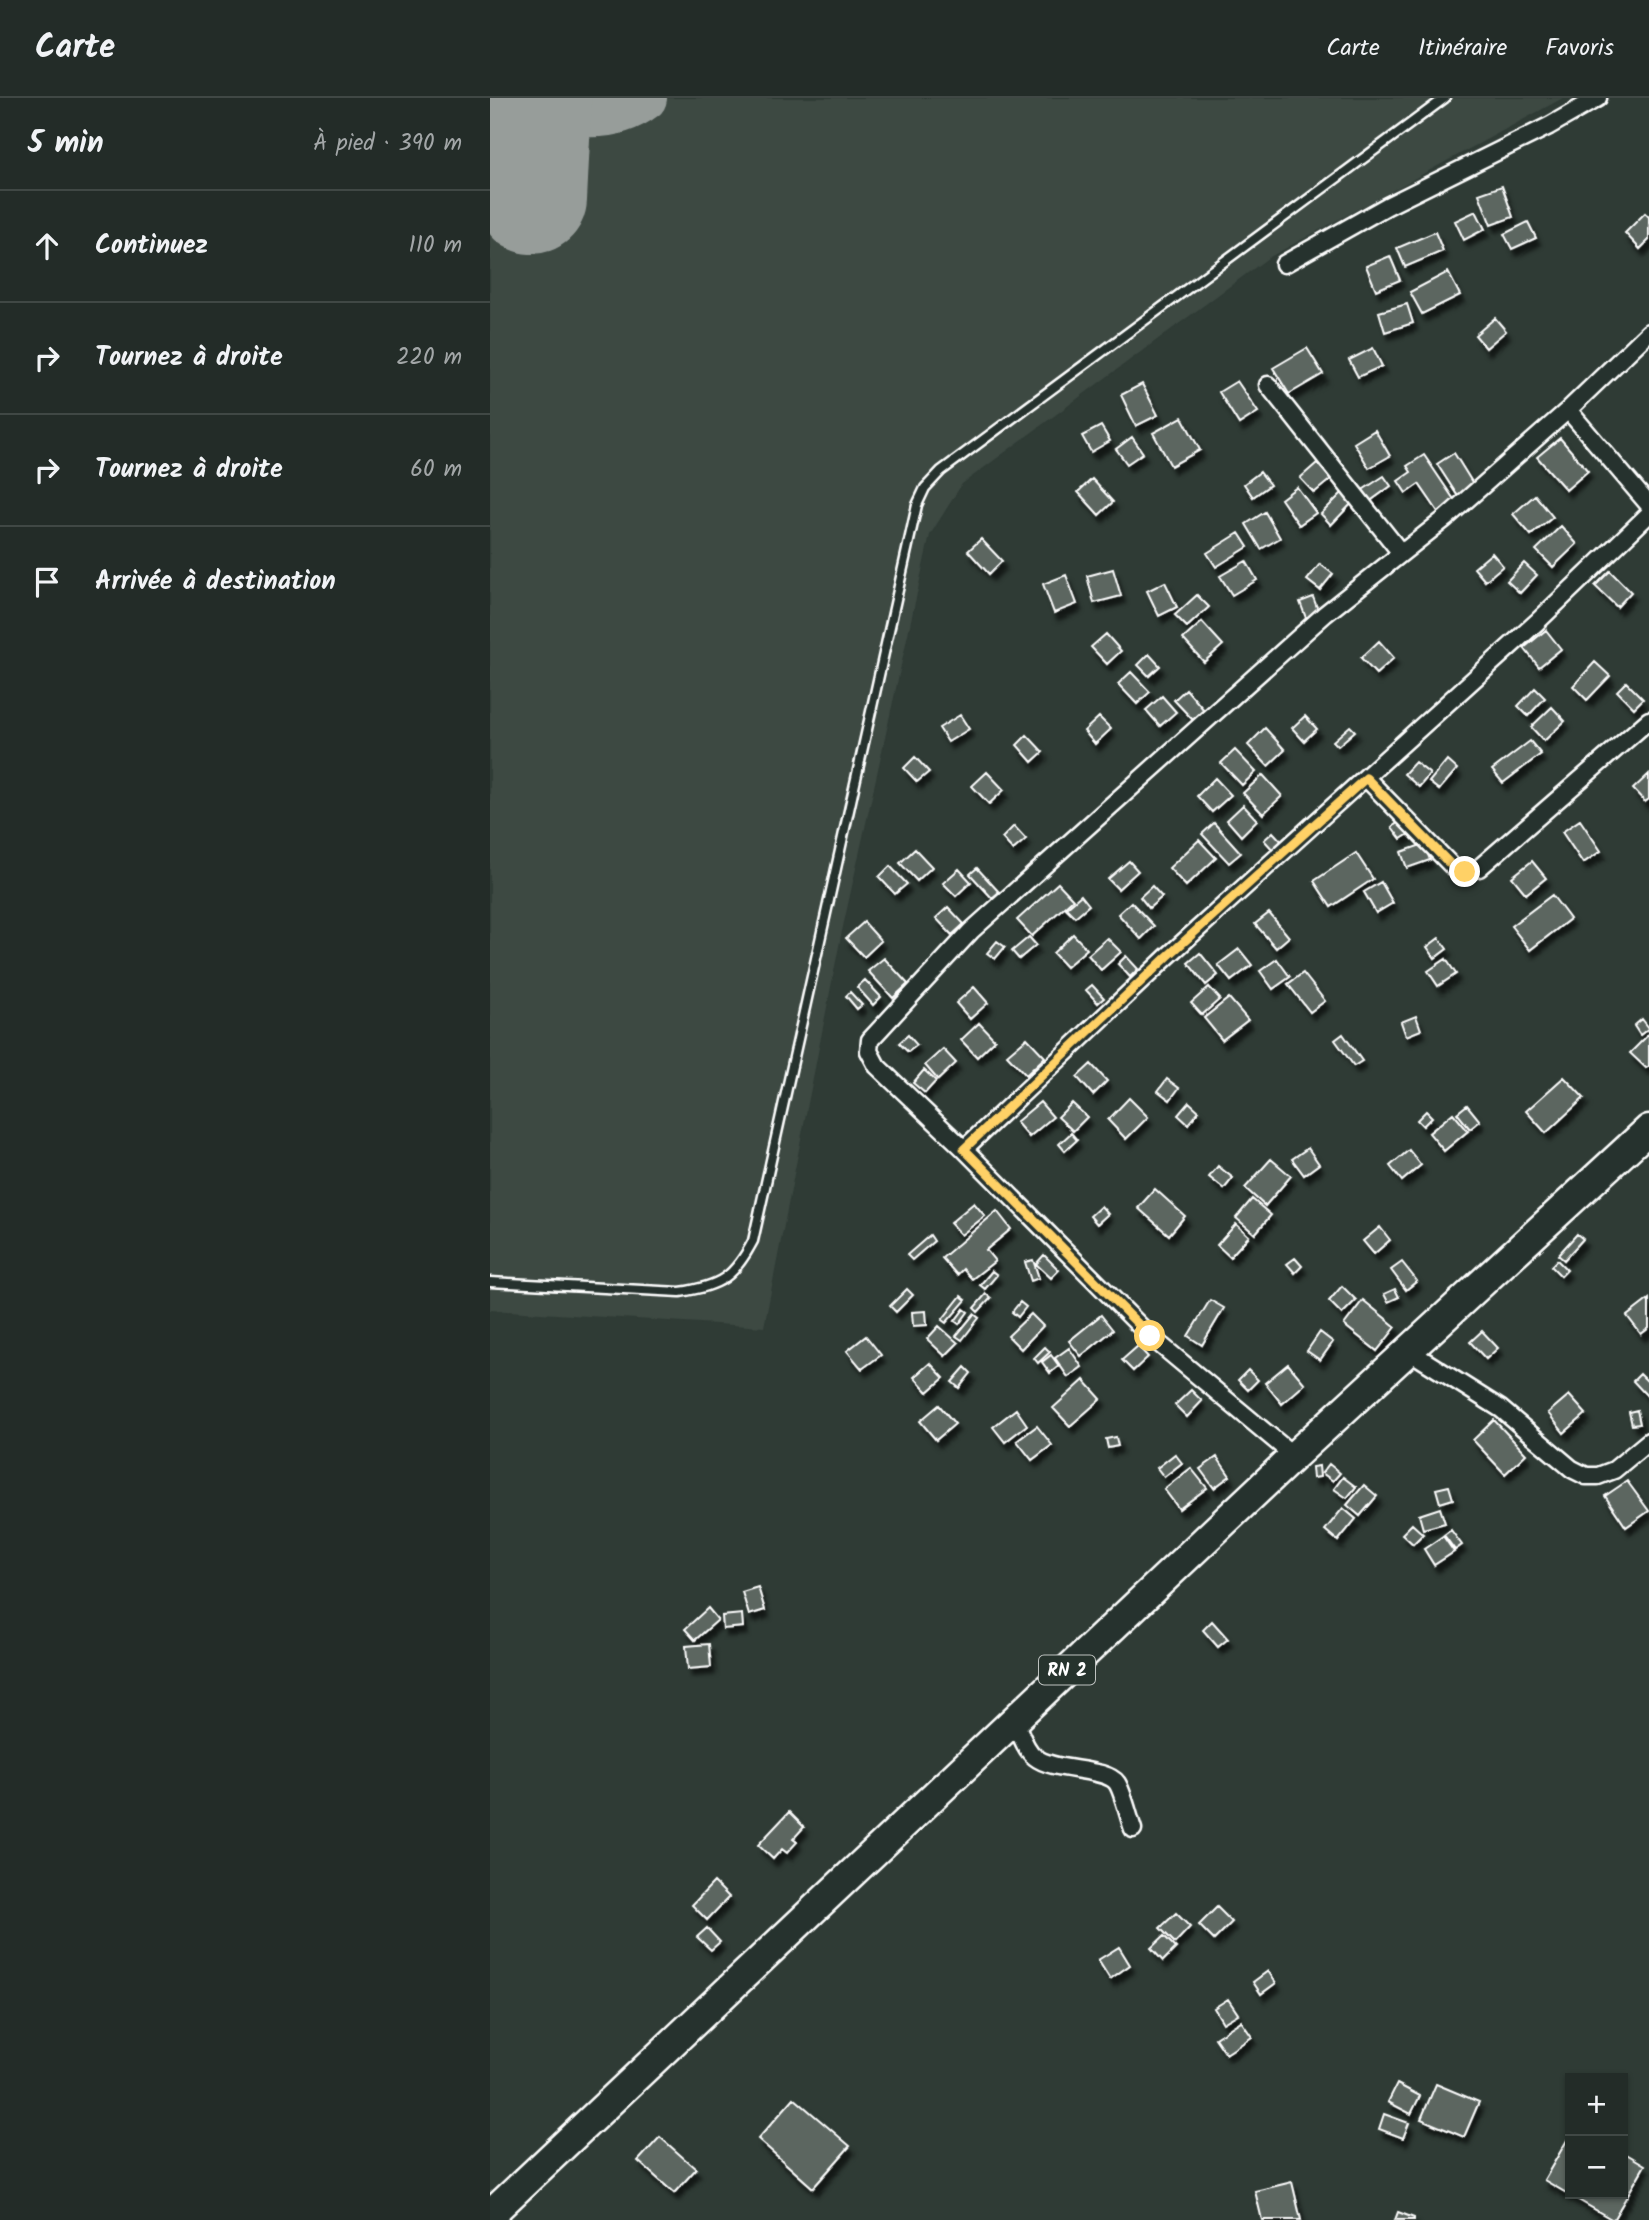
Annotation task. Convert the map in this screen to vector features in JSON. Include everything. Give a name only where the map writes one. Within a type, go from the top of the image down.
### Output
[{"type":"highway","name":"RN 2","points":[[490,2215],[1294,1456],[1649,1129]]},
{"type":"street","points":[[1284,264],[1387,206],[1549,126],[1598,98]]},
{"type":"street","points":[[1294,1456],[1150,1336],[964,1149],[877,1066],[869,1051],[870,1040],[971,931],[1325,614],[1447,518],[1568,410],[1649,332]]},
{"type":"street","points":[[1268,385],[1401,553]]},
{"type":"street","points":[[1568,410],[1649,505]]},
{"type":"street","points":[[964,1149],[1168,956],[1537,622],[1649,514]]},
{"type":"street","points":[[1366,778],[1454,868],[1465,872],[1479,868],[1649,720]]},
{"type":"street","points":[[1409,1350],[1501,1409],[1572,1469],[1586,1476],[1598,1476],[1614,1470],[1649,1441]]},
{"type":"street","points":[[1014,1719],[1034,1757],[1047,1764],[1108,1776],[1116,1782],[1133,1829]]},
{"type":"lane","points":[[490,1282],[680,1292],[702,1289],[726,1278],[741,1264],[754,1241],[917,505],[925,488],[941,471],[1445,98]]},
{"type":"shaded area","points":[[490,98],[1563,98],[1268,258],[962,484],[930,535],[841,936],[764,1327],[490,1310]]},
{"type":"building","points":[[1502,186],[1513,217],[1491,225],[1479,194]]},
{"type":"building","points":[[1476,211],[1485,229],[1464,240],[1455,221]]},
{"type":"building","points":[[1645,213],[1649,217],[1649,240],[1640,249],[1625,233]]},
{"type":"building","points":[[1528,222],[1536,238],[1512,249],[1504,234]]},
{"type":"building","points":[[1435,232],[1443,251],[1405,267],[1397,248]]},
{"type":"building","points":[[1390,256],[1400,280],[1376,290],[1366,266]]},
{"type":"building","points":[[1448,272],[1460,295],[1422,314],[1410,292]]},
{"type":"building","points":[[1407,304],[1413,323],[1385,332],[1379,312]]},
{"type":"building","points":[[1495,318],[1506,331],[1486,348],[1475,335]]},
{"type":"building","points":[[1307,348],[1323,374],[1289,394],[1273,368]]},
{"type":"building","points":[[1373,348],[1382,366],[1358,377],[1349,360]]},
{"type":"building","points":[[1237,381],[1258,412],[1239,424],[1219,392]]},
{"type":"building","points":[[1142,384],[1158,415],[1136,426],[1121,395]]},
{"type":"building","points":[[1182,417],[1200,450],[1171,466],[1153,433]]},
{"type":"building","points":[[1101,426],[1110,441],[1091,452],[1082,436]]},
{"type":"building","points":[[1375,430],[1390,456],[1369,468],[1354,443]]},
{"type":"building","points":[[1132,437],[1143,453],[1127,464],[1116,449]]},
{"type":"building","points":[[1560,438],[1588,471],[1566,490],[1537,457]]},
{"type":"building","points":[[1454,453],[1475,487],[1459,498],[1437,464]]},
{"type":"building","points":[[1424,455],[1455,501],[1439,513],[1419,484],[1406,493],[1398,481],[1411,472],[1407,466]]},
{"type":"building","points":[[1317,463],[1331,479],[1314,493],[1300,478]]},
{"type":"building","points":[[1260,472],[1270,485],[1253,497],[1244,484]]},
{"type":"building","points":[[1384,476],[1391,486],[1369,502],[1361,491]]},
{"type":"building","points":[[1092,479],[1113,502],[1099,515],[1078,492]]},
{"type":"building","points":[[1297,487],[1316,513],[1299,525],[1281,499]]},
{"type":"building","points":[[1344,491],[1354,501],[1331,525],[1321,514]]},
{"type":"building","points":[[1535,495],[1553,517],[1531,535],[1513,514]]},
{"type":"building","points":[[1265,512],[1280,538],[1261,549],[1246,524]]},
{"type":"building","points":[[1561,526],[1577,544],[1553,567],[1536,550]]},
{"type":"building","points":[[1239,533],[1248,547],[1216,567],[1207,553]]},
{"type":"building","points":[[981,539],[1002,561],[989,574],[968,551]]},
{"type":"building","points":[[1492,553],[1503,566],[1485,581],[1474,568]]},
{"type":"building","points":[[1246,561],[1257,580],[1232,595],[1220,576]]},
{"type":"building","points":[[1524,563],[1537,575],[1520,593],[1507,581]]},
{"type":"building","points":[[1320,564],[1333,574],[1320,590],[1307,580]]},
{"type":"building","points":[[1113,569],[1121,596],[1094,603],[1087,576]]},
{"type":"building","points":[[1610,571],[1631,592],[1617,607],[1595,586]]},
{"type":"building","points":[[1066,575],[1077,604],[1054,613],[1043,584]]},
{"type":"building","points":[[1165,582],[1177,607],[1159,616],[1147,591]]},
{"type":"building","points":[[1197,595],[1209,607],[1187,627],[1175,615]]},
{"type":"building","points":[[1313,597],[1319,613],[1306,618],[1300,602]]},
{"type":"building","points":[[1202,622],[1223,645],[1204,662],[1183,639]]},
{"type":"building","points":[[1546,630],[1561,649],[1539,667],[1524,648]]},
{"type":"building","points":[[1106,634],[1121,651],[1107,664],[1091,647]]},
{"type":"building","points":[[1379,641],[1394,658],[1376,674],[1361,658]]},
{"type":"building","points":[[1149,654],[1160,666],[1149,676],[1138,665]]},
{"type":"building","points":[[1595,662],[1610,676],[1587,700],[1573,686]]},
{"type":"building","points":[[1131,672],[1150,692],[1137,704],[1118,684]]},
{"type":"building","points":[[1626,682],[1643,699],[1634,708],[1617,691]]},
{"type":"building","points":[[1535,688],[1545,698],[1528,716],[1518,706]]},
{"type":"building","points":[[1186,689],[1204,710],[1193,720],[1174,700]]},
{"type":"building","points":[[1162,696],[1176,712],[1160,726],[1146,710]]},
{"type":"building","points":[[1552,707],[1565,721],[1544,741],[1531,727]]},
{"type":"building","points":[[960,715],[969,729],[948,742],[939,728]]},
{"type":"building","points":[[1305,716],[1317,729],[1304,741],[1292,728]]},
{"type":"building","points":[[1099,717],[1111,729],[1095,744],[1084,731]]},
{"type":"building","points":[[1350,726],[1355,731],[1338,746],[1333,741]]},
{"type":"building","points":[[1265,728],[1285,750],[1268,766],[1248,745]]},
{"type":"building","points":[[1027,735],[1043,752],[1032,762],[1017,745]]},
{"type":"building","points":[[1530,741],[1541,754],[1503,783],[1492,770]]},
{"type":"building","points":[[1235,750],[1256,772],[1242,785],[1221,763]]},
{"type":"building","points":[[915,757],[929,772],[917,782],[904,768]]},
{"type":"building","points":[[1447,760],[1457,769],[1439,790],[1429,782]]},
{"type":"building","points":[[1415,762],[1430,774],[1419,787],[1404,774]]},
{"type":"building","points":[[987,772],[1004,790],[989,804],[972,786]]},
{"type":"building","points":[[1649,774],[1649,799],[1645,802],[1633,789]]},
{"type":"building","points":[[1263,775],[1282,796],[1263,814],[1243,793]]},
{"type":"building","points":[[1215,778],[1231,795],[1212,812],[1197,796]]},
{"type":"building","points":[[1243,805],[1257,820],[1241,836],[1227,820]]},
{"type":"building","points":[[1403,819],[1412,832],[1401,839],[1392,827]]},
{"type":"building","points":[[1580,820],[1601,851],[1583,863],[1562,832]]},
{"type":"building","points":[[1214,823],[1241,853],[1229,863],[1202,834]]},
{"type":"building","points":[[1014,826],[1026,839],[1013,850],[1002,838]]},
{"type":"building","points":[[1273,832],[1284,844],[1275,852],[1264,840]]},
{"type":"building","points":[[1199,840],[1216,858],[1186,886],[1169,868]]},
{"type":"building","points":[[1424,844],[1430,860],[1407,868],[1401,852]]},
{"type":"building","points":[[915,849],[932,867],[917,881],[900,863]]},
{"type":"building","points":[[1356,853],[1373,879],[1331,907],[1314,881]]},
{"type":"building","points":[[1129,861],[1138,871],[1118,889],[1108,879]]},
{"type":"building","points":[[1532,861],[1546,878],[1526,894],[1512,877]]},
{"type":"building","points":[[890,866],[907,884],[895,894],[879,877]]},
{"type":"building","points":[[977,868],[999,892],[992,898],[970,874]]},
{"type":"building","points":[[959,869],[971,882],[956,896],[943,883]]},
{"type":"building","points":[[1381,882],[1393,903],[1376,913],[1364,892]]},
{"type":"building","points":[[1058,883],[1073,899],[1032,936],[1017,920]]},
{"type":"building","points":[[1152,886],[1162,897],[1149,908],[1140,897]]},
{"type":"building","points":[[1081,895],[1089,905],[1075,917],[1066,908]]},
{"type":"building","points":[[1552,895],[1570,919],[1530,950],[1511,926]]},
{"type":"building","points":[[1131,902],[1154,926],[1141,939],[1118,914]]},
{"type":"building","points":[[948,907],[964,924],[952,935],[936,918]]},
{"type":"building","points":[[1269,913],[1289,937],[1276,948],[1255,924]]},
{"type":"building","points":[[864,922],[881,941],[864,957],[846,938]]},
{"type":"building","points":[[1073,934],[1087,949],[1066,967],[1053,953]]},
{"type":"building","points":[[1029,937],[1036,945],[1019,959],[1012,951]]},
{"type":"building","points":[[1107,938],[1121,952],[1101,970],[1088,955]]},
{"type":"building","points":[[1439,938],[1447,949],[1435,958],[1427,947]]},
{"type":"building","points":[[997,941],[1005,947],[995,959],[987,953]]},
{"type":"building","points":[[1239,949],[1252,965],[1231,981],[1218,965]]},
{"type":"building","points":[[1200,953],[1218,975],[1206,985],[1188,963]]},
{"type":"building","points":[[1126,956],[1138,969],[1130,977],[1118,964]]},
{"type":"building","points":[[884,958],[908,984],[893,998],[868,971]]},
{"type":"building","points":[[1277,959],[1290,977],[1273,989],[1260,971]]},
{"type":"building","points":[[1446,959],[1456,974],[1438,986],[1428,971]]},
{"type":"building","points":[[1303,973],[1325,1001],[1310,1012],[1288,984]]},
{"type":"building","points":[[865,980],[881,997],[873,1005],[857,987]]},
{"type":"building","points":[[1092,985],[1104,998],[1098,1003],[1086,990]]},
{"type":"building","points":[[974,987],[988,1003],[970,1019],[956,1003]]},
{"type":"building","points":[[1209,987],[1220,999],[1202,1015],[1191,1003]]},
{"type":"building","points":[[850,992],[862,1005],[857,1009],[846,996]]},
{"type":"building","points":[[1229,998],[1248,1020],[1222,1040],[1204,1018]]},
{"type":"building","points":[[1416,1016],[1421,1030],[1406,1036],[1401,1022]]},
{"type":"building","points":[[1642,1019],[1649,1028],[1640,1035],[1634,1026]]},
{"type":"building","points":[[979,1023],[995,1040],[977,1057],[961,1040]]},
{"type":"building","points":[[1343,1034],[1362,1061],[1354,1066],[1335,1040]]},
{"type":"building","points":[[1649,1034],[1649,1066],[1646,1068],[1630,1053]]},
{"type":"building","points":[[908,1035],[917,1045],[908,1052],[899,1043]]},
{"type":"building","points":[[1027,1038],[1045,1057],[1026,1075],[1007,1055]]},
{"type":"building","points":[[943,1049],[956,1063],[938,1080],[925,1065]]},
{"type":"building","points":[[1091,1064],[1107,1081],[1093,1095],[1077,1077]]},
{"type":"building","points":[[924,1070],[936,1081],[925,1093],[913,1083]]},
{"type":"building","points":[[1564,1077],[1584,1098],[1546,1133],[1526,1111]]},
{"type":"building","points":[[1167,1079],[1179,1088],[1170,1100],[1158,1091]]},
{"type":"building","points":[[1129,1098],[1148,1117],[1126,1139],[1108,1120]]},
{"type":"building","points":[[1040,1102],[1053,1117],[1029,1137],[1016,1122]]},
{"type":"building","points":[[1189,1102],[1199,1111],[1188,1124],[1178,1115]]},
{"type":"building","points":[[1072,1103],[1087,1117],[1073,1131],[1058,1117]]},
{"type":"building","points":[[1467,1105],[1480,1121],[1470,1129],[1457,1113]]},
{"type":"building","points":[[1426,1111],[1432,1117],[1423,1126],[1417,1120]]},
{"type":"building","points":[[1453,1113],[1468,1131],[1444,1151],[1429,1133]]},
{"type":"building","points":[[1071,1133],[1077,1140],[1065,1151],[1059,1144]]},
{"type":"building","points":[[1308,1148],[1319,1164],[1304,1175],[1292,1159]]},
{"type":"building","points":[[1409,1150],[1421,1165],[1402,1181],[1390,1166]]},
{"type":"building","points":[[1271,1159],[1291,1176],[1265,1206],[1245,1188]]},
{"type":"building","points":[[1218,1166],[1233,1178],[1224,1189],[1209,1177]]},
{"type":"building","points":[[1155,1189],[1185,1216],[1169,1235],[1138,1208]]},
{"type":"building","points":[[1252,1199],[1271,1215],[1255,1234],[1236,1218]]},
{"type":"building","points":[[974,1203],[985,1216],[961,1235],[950,1223]]},
{"type":"building","points":[[1101,1206],[1108,1214],[1097,1224],[1090,1216]]},
{"type":"building","points":[[997,1211],[1011,1229],[986,1250],[995,1261],[972,1279],[963,1269],[957,1275],[942,1258]]},
{"type":"building","points":[[1236,1224],[1249,1236],[1230,1257],[1217,1245]]},
{"type":"building","points":[[1380,1227],[1390,1240],[1374,1254],[1363,1241]]},
{"type":"building","points":[[1577,1234],[1583,1239],[1564,1260],[1558,1255]]},
{"type":"building","points":[[930,1235],[934,1241],[912,1260],[907,1255]]},
{"type":"building","points":[[1044,1255],[1059,1270],[1051,1278],[1036,1264]]},
{"type":"building","points":[[1295,1258],[1302,1266],[1295,1273],[1287,1264]]},
{"type":"building","points":[[1033,1260],[1039,1278],[1031,1281],[1025,1262]]},
{"type":"building","points":[[1557,1260],[1567,1270],[1561,1276],[1551,1266]]},
{"type":"building","points":[[1402,1262],[1417,1281],[1406,1290],[1391,1270]]},
{"type":"building","points":[[992,1271],[997,1275],[985,1289],[980,1285]]},
{"type":"building","points":[[1342,1286],[1356,1300],[1342,1314],[1329,1301]]},
{"type":"building","points":[[907,1289],[913,1295],[896,1312],[890,1306]]},
{"type":"building","points":[[1395,1289],[1399,1297],[1388,1302],[1384,1294]]},
{"type":"building","points":[[986,1294],[991,1298],[978,1312],[974,1308]]},
{"type":"building","points":[[961,1296],[966,1300],[946,1323],[942,1320]]},
{"type":"building","points":[[1649,1299],[1649,1328],[1641,1334],[1627,1316]]},
{"type":"building","points":[[1210,1300],[1224,1308],[1202,1345],[1188,1336]]},
{"type":"building","points":[[1363,1300],[1396,1327],[1377,1351],[1344,1325]]},
{"type":"building","points":[[1020,1302],[1026,1307],[1018,1317],[1012,1312]]},
{"type":"building","points":[[964,1309],[968,1312],[959,1324],[955,1321]]},
{"type":"building","points":[[926,1311],[927,1325],[913,1326],[912,1312]]},
{"type":"building","points":[[974,1314],[979,1318],[962,1340],[956,1336]]},
{"type":"building","points":[[1031,1314],[1043,1326],[1021,1349],[1008,1336]]},
{"type":"building","points":[[1101,1315],[1113,1330],[1081,1356],[1069,1341]]},
{"type":"building","points":[[939,1326],[958,1343],[945,1356],[927,1339]]},
{"type":"building","points":[[1482,1331],[1498,1348],[1486,1359],[1470,1342]]},
{"type":"building","points":[[1320,1332],[1333,1342],[1320,1360],[1307,1351]]},
{"type":"building","points":[[866,1336],[881,1355],[862,1369],[847,1351]]},
{"type":"building","points":[[1138,1346],[1148,1357],[1133,1371],[1122,1360]]},
{"type":"building","points":[[1045,1347],[1050,1352],[1038,1363],[1034,1358]]},
{"type":"building","points":[[1069,1348],[1082,1367],[1068,1377],[1055,1358]]},
{"type":"building","points":[[1051,1355],[1059,1366],[1050,1373],[1042,1362]]},
{"type":"building","points":[[930,1363],[944,1378],[928,1392],[914,1377]]},
{"type":"building","points":[[1288,1364],[1305,1384],[1282,1404],[1265,1383]]},
{"type":"building","points":[[965,1367],[971,1373],[959,1388],[952,1382]]},
{"type":"building","points":[[1248,1370],[1258,1380],[1248,1390],[1238,1380]]},
{"type":"building","points":[[1640,1374],[1649,1383],[1649,1398],[1633,1381]]},
{"type":"building","points":[[1084,1380],[1101,1399],[1070,1426],[1053,1408]]},
{"type":"building","points":[[1191,1390],[1202,1401],[1187,1417],[1175,1405]]},
{"type":"building","points":[[1569,1395],[1586,1414],[1564,1433],[1548,1413]]},
{"type":"building","points":[[939,1405],[955,1424],[936,1440],[920,1421]]},
{"type":"building","points":[[1016,1409],[1027,1425],[1005,1442],[993,1427]]},
{"type":"building","points":[[1637,1410],[1640,1424],[1632,1425],[1629,1412]]},
{"type":"building","points":[[1494,1420],[1526,1454],[1505,1474],[1473,1440]]},
{"type":"building","points":[[1037,1426],[1052,1445],[1032,1460],[1017,1441]]},
{"type":"building","points":[[1116,1437],[1118,1446],[1108,1448],[1106,1439]]},
{"type":"building","points":[[1175,1454],[1182,1463],[1164,1477],[1157,1468]]},
{"type":"building","points":[[1217,1457],[1230,1476],[1214,1488],[1200,1469]]},
{"type":"building","points":[[1329,1464],[1340,1473],[1333,1481],[1322,1473]]},
{"type":"building","points":[[1319,1466],[1320,1477],[1313,1478],[1312,1467]]},
{"type":"building","points":[[1191,1468],[1207,1488],[1179,1509],[1164,1489]]},
{"type":"building","points":[[1343,1477],[1356,1487],[1347,1498],[1334,1489]]},
{"type":"building","points":[[1627,1481],[1649,1511],[1626,1527],[1605,1496]]},
{"type":"building","points":[[1364,1485],[1377,1496],[1360,1516],[1347,1505]]},
{"type":"building","points":[[1449,1486],[1453,1499],[1440,1503],[1436,1489]]},
{"type":"building","points":[[1343,1508],[1356,1519],[1338,1541],[1325,1530]]},
{"type":"building","points":[[1440,1508],[1445,1523],[1423,1529],[1419,1515]]},
{"type":"building","points":[[1412,1524],[1423,1534],[1413,1544],[1402,1534]]},
{"type":"building","points":[[1451,1530],[1462,1545],[1455,1550],[1444,1535]]},
{"type":"building","points":[[1443,1536],[1454,1552],[1434,1565],[1424,1549]]},
{"type":"building","points":[[758,1587],[765,1610],[749,1615],[742,1592]]},
{"type":"building","points":[[708,1608],[718,1620],[695,1640],[685,1629]]},
{"type":"building","points":[[742,1614],[743,1627],[723,1629],[722,1616]]},
{"type":"building","points":[[1212,1621],[1228,1639],[1218,1647],[1203,1630]]},
{"type":"building","points":[[709,1644],[711,1667],[688,1669],[686,1646]]},
{"type":"building","points":[[789,1812],[804,1827],[793,1839],[797,1842],[787,1853],[782,1849],[773,1859],[758,1845]]},
{"type":"building","points":[[714,1882],[729,1897],[707,1920],[692,1905]]},
{"type":"building","points":[[1217,1907],[1232,1922],[1214,1940],[1199,1925]]},
{"type":"building","points":[[1176,1913],[1190,1927],[1175,1943],[1160,1928]]},
{"type":"building","points":[[707,1928],[720,1942],[711,1950],[697,1937]]},
{"type":"building","points":[[1164,1936],[1176,1948],[1163,1961],[1151,1948]]},
{"type":"building","points":[[1119,1947],[1130,1965],[1110,1979],[1098,1960]]},
{"type":"building","points":[[1268,1971],[1276,1983],[1261,1994],[1253,1982]]},
{"type":"building","points":[[1228,1999],[1238,2014],[1223,2023],[1214,2008]]},
{"type":"building","points":[[1241,2021],[1252,2037],[1226,2054],[1215,2038]]},
{"type":"building","points":[[1397,2084],[1420,2096],[1411,2114],[1388,2102]]},
{"type":"building","points":[[1436,2084],[1479,2102],[1464,2137],[1421,2119]]},
{"type":"building","points":[[794,2098],[850,2146],[813,2188],[758,2139]]},
{"type":"building","points":[[1384,2114],[1409,2123],[1403,2138],[1379,2129]]},
{"type":"building","points":[[660,2137],[696,2169],[674,2193],[638,2161]]},
{"type":"building","points":[[1565,2144],[1565,2192],[1544,2180]]},
{"type":"building","points":[[1628,2155],[1645,2165],[1628,2194]]},
{"type":"building","points":[[1292,2182],[1301,2220],[1262,2220],[1255,2191]]},
{"type":"building","points":[[1577,2199],[1625,2199],[1613,2220]]},
{"type":"building","points":[[1398,2212],[1414,2218],[1414,2220],[1395,2220]]},
{"type":"taxiway","points":[[535,98],[561,111],[590,115],[619,111],[645,98]]},
{"type":"runway","points":[[532,199],[537,98]]},
{"type":"route","points":[[1150,1336],[964,1149],[1168,956],[1366,778],[1454,868],[1465,872]]}]
